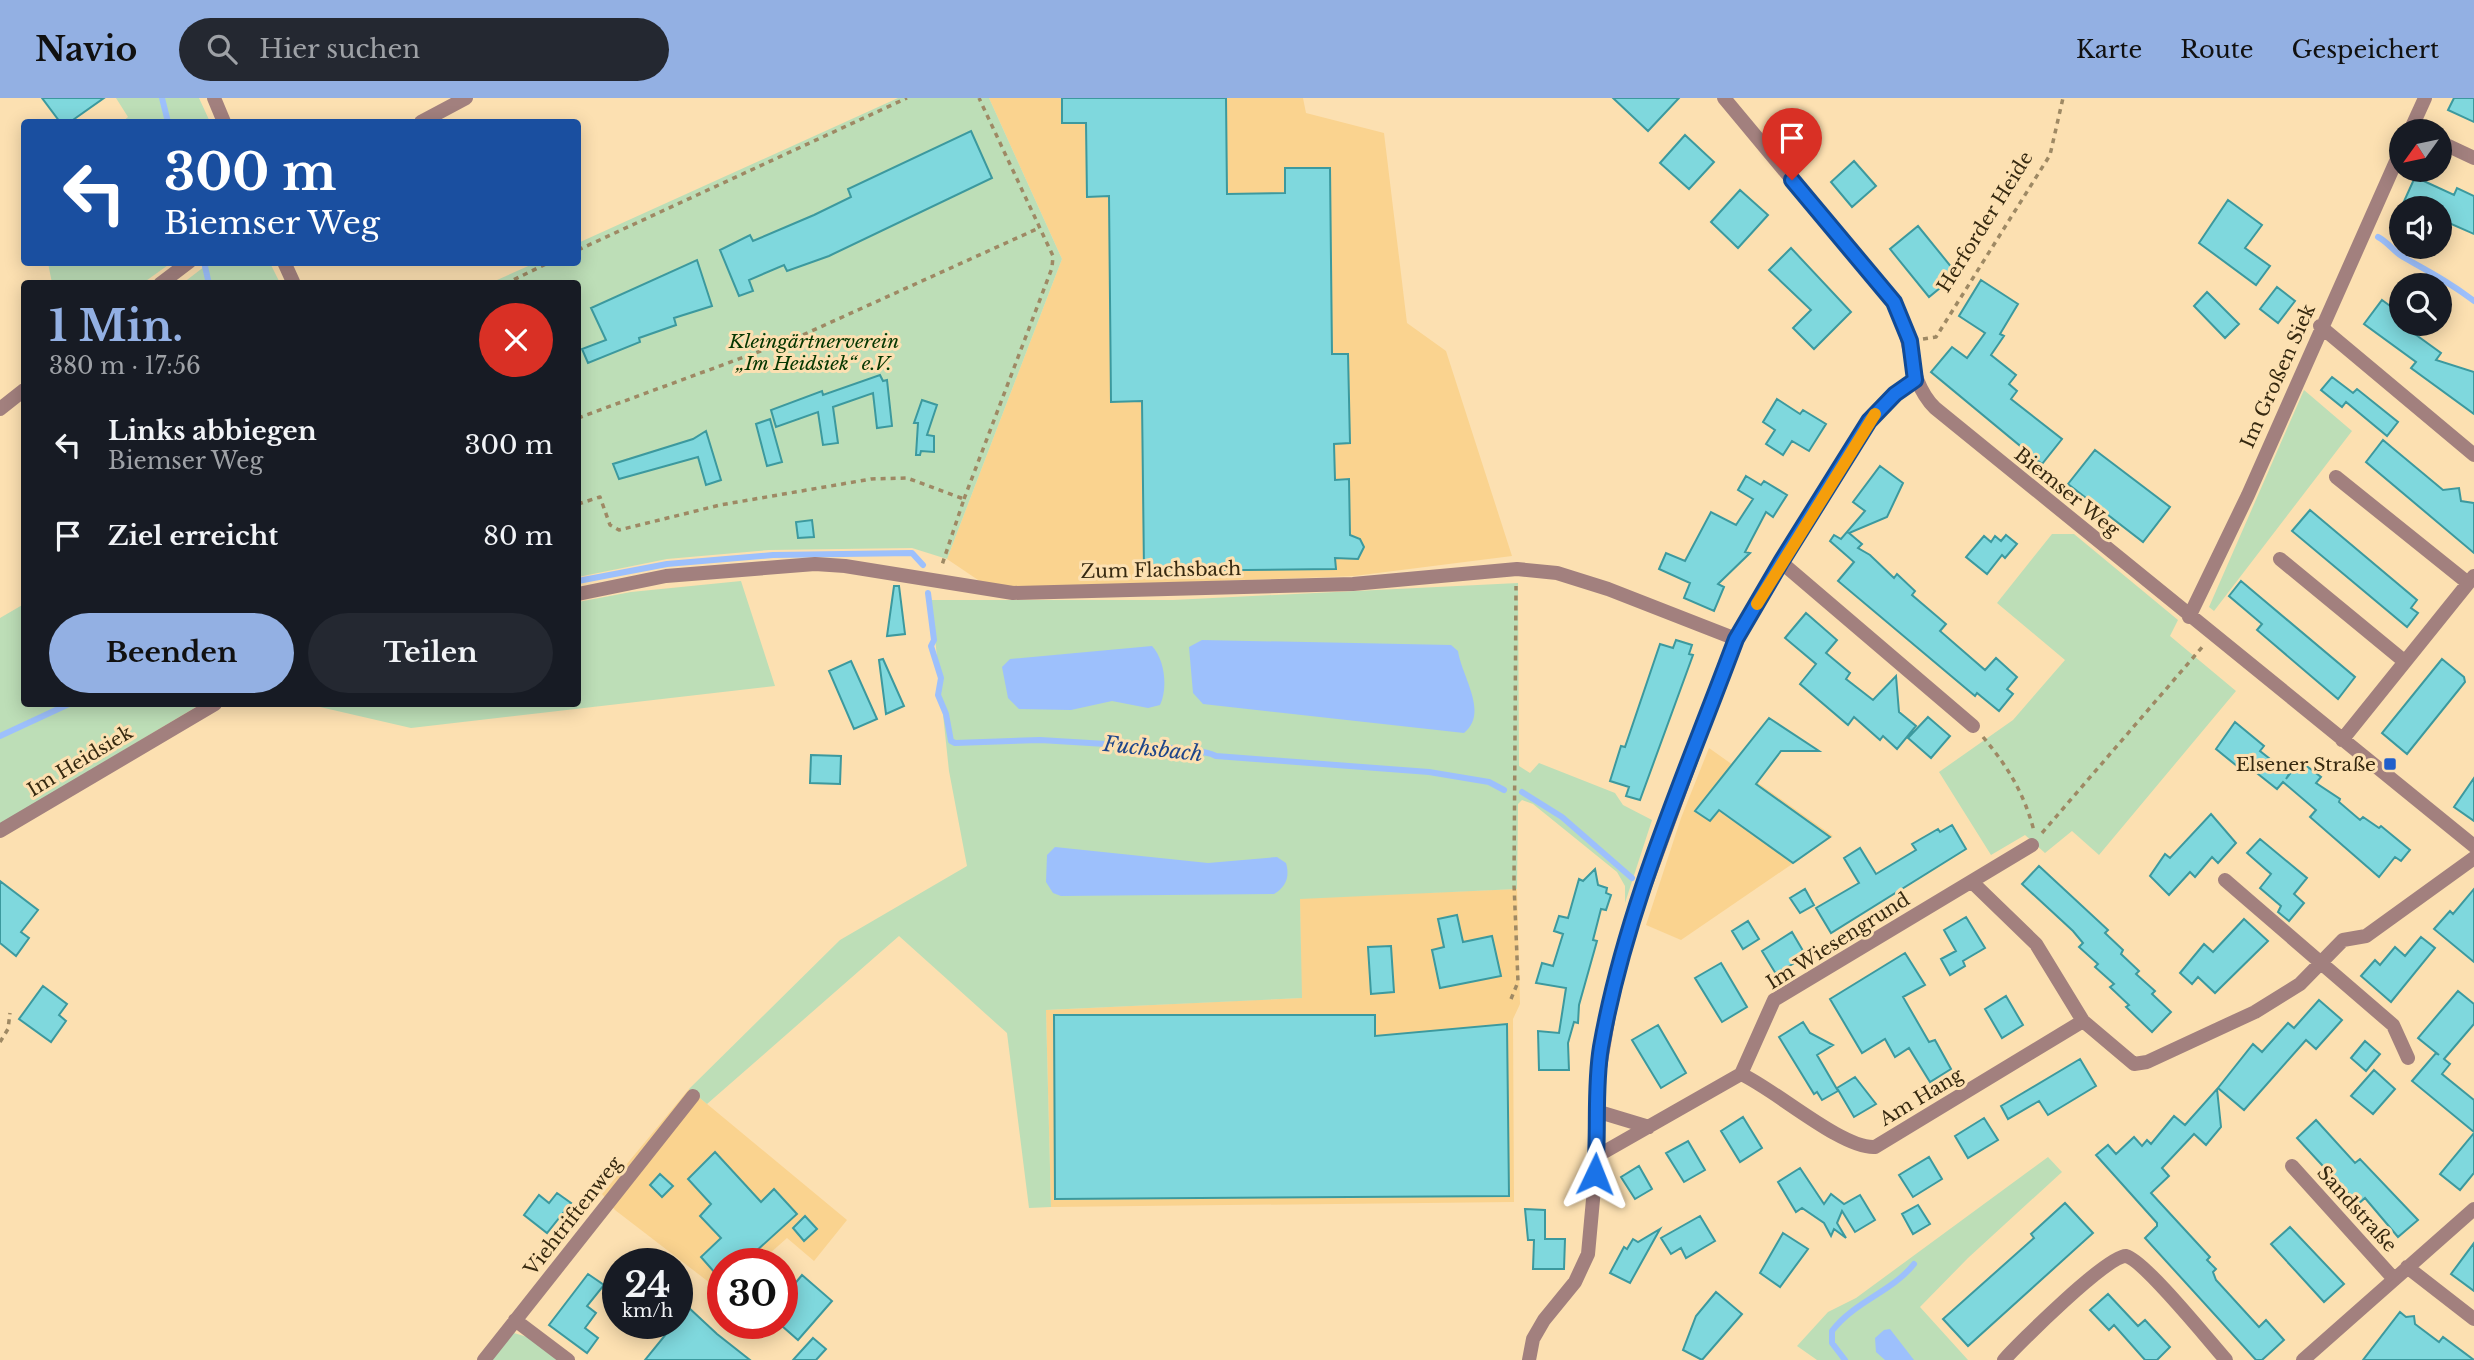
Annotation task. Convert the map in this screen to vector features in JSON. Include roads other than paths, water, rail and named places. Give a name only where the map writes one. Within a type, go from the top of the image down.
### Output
[{"type":"street","points":[[214,98],[223,119]]},
{"type":"street","points":[[427,119],[466,98]]},
{"type":"street","name":"Biemser Weg","points":[[1724,98],[1894,302],[1910,341],[1915,380],[1923,397],[1934,408],[2474,846]]},
{"type":"street","points":[[2417,119],[2425,98]]},
{"type":"street","points":[[2452,148],[2474,158]]},
{"type":"street","name":"Im Großen Siek","points":[[2189,617],[2248,495],[2320,326],[2389,176]]},
{"type":"street","points":[[165,280],[183,266]]},
{"type":"street","points":[[2320,326],[2474,455]]},
{"type":"street","points":[[1529,1360],[1534,1339],[1544,1320],[1583,1268],[1588,1254],[1597,1156],[1596,1111],[1601,1047],[1629,930],[1736,639],[1869,421],[1895,394],[1915,380]]},
{"type":"street","points":[[0,409],[21,392]]},
{"type":"street","points":[[2336,477],[2471,579],[2342,740]]},
{"type":"street","points":[[2280,559],[2404,661]]},
{"type":"street","points":[[1781,562],[1973,726]]},
{"type":"street","name":"Zum Flachsbach","points":[[581,593],[666,576],[752,568],[835,565],[1013,593],[1353,584],[1517,569],[1558,573],[1608,589],[1736,639]]},
{"type":"street","name":"Im Heidsiek","points":[[0,831],[210,707]]},
{"type":"street","name":"Im Wiesengrund","points":[[1741,1074],[1774,1000],[2032,845]]},
{"type":"street","points":[[1972,882],[2036,944],[2083,1021],[2127,1061],[2134,1064],[2147,1062],[2255,1012],[2300,984],[2343,940],[2366,936],[2474,858]]},
{"type":"street","points":[[2225,880],[2393,1025],[2409,1058]]},
{"type":"street","name":"Am Hang","points":[[1741,1074],[1759,1082],[1855,1146],[1875,1147],[2083,1021]]},
{"type":"street","points":[[1597,1156],[1741,1074]]},
{"type":"street","name":"Viehtriftenweg","points":[[484,1360],[693,1096]]},
{"type":"street","points":[[1596,1111],[1649,1127]]},
{"type":"street","name":"Sandstraße","points":[[2292,1166],[2394,1279]]},
{"type":"street","name":"Sandstraße","points":[[2303,1360],[2474,1209]]},
{"type":"street","points":[[2004,1360],[2100,1270],[2120,1256],[2128,1256],[2146,1271],[2226,1360]]},
{"type":"street","points":[[2407,1267],[2474,1319]]},
{"type":"street","points":[[515,1320],[568,1360]]},
{"type":"water","points":[[1202,640],[1451,645],[1458,651],[1472,694],[1474,715],[1471,725],[1464,733],[1203,704],[1193,693],[1189,647]]},
{"type":"water","points":[[1152,646],[1160,659],[1164,674],[1164,691],[1160,705],[1148,708],[1112,701],[1071,710],[1019,709],[1008,698],[1002,667],[1010,659]]},
{"type":"water","points":[[1055,847],[1208,863],[1277,857],[1286,863],[1288,873],[1282,888],[1274,894],[1061,896],[1053,893],[1046,882],[1047,855]]},
{"type":"water","points":[[1890,1329],[1914,1360],[1885,1360],[1876,1352],[1875,1338],[1884,1330]]},
{"type":"waterway","points":[[162,98],[167,119]]},
{"type":"waterway","points":[[2378,237],[2400,255],[2474,301]]},
{"type":"waterway","points":[[205,266],[208,280]]},
{"type":"waterway","name":"Fuchsbach","points":[[581,580],[667,564],[773,555],[912,553],[923,565]]},
{"type":"waterway","name":"Fuchsbach","points":[[928,593],[934,640],[931,646],[941,678],[938,695],[946,714],[951,741],[955,743],[1040,740],[1172,748],[1216,756],[1429,772],[1489,782],[1504,790]]},
{"type":"waterway","points":[[0,736],[63,707]]},
{"type":"waterway","name":"Fuchsbach","points":[[1522,792],[1562,817],[1632,878]]},
{"type":"waterway","points":[[1845,1360],[1832,1343],[1832,1331],[1851,1312],[1895,1282],[1914,1264]]},
{"type":"place","name":"Elsener Straße","points":[[2390,764]]},
{"type":"park label","name":"Kleingärtnerverein „Im Heidsiek“ e.V.","points":[[814,352]]}]
